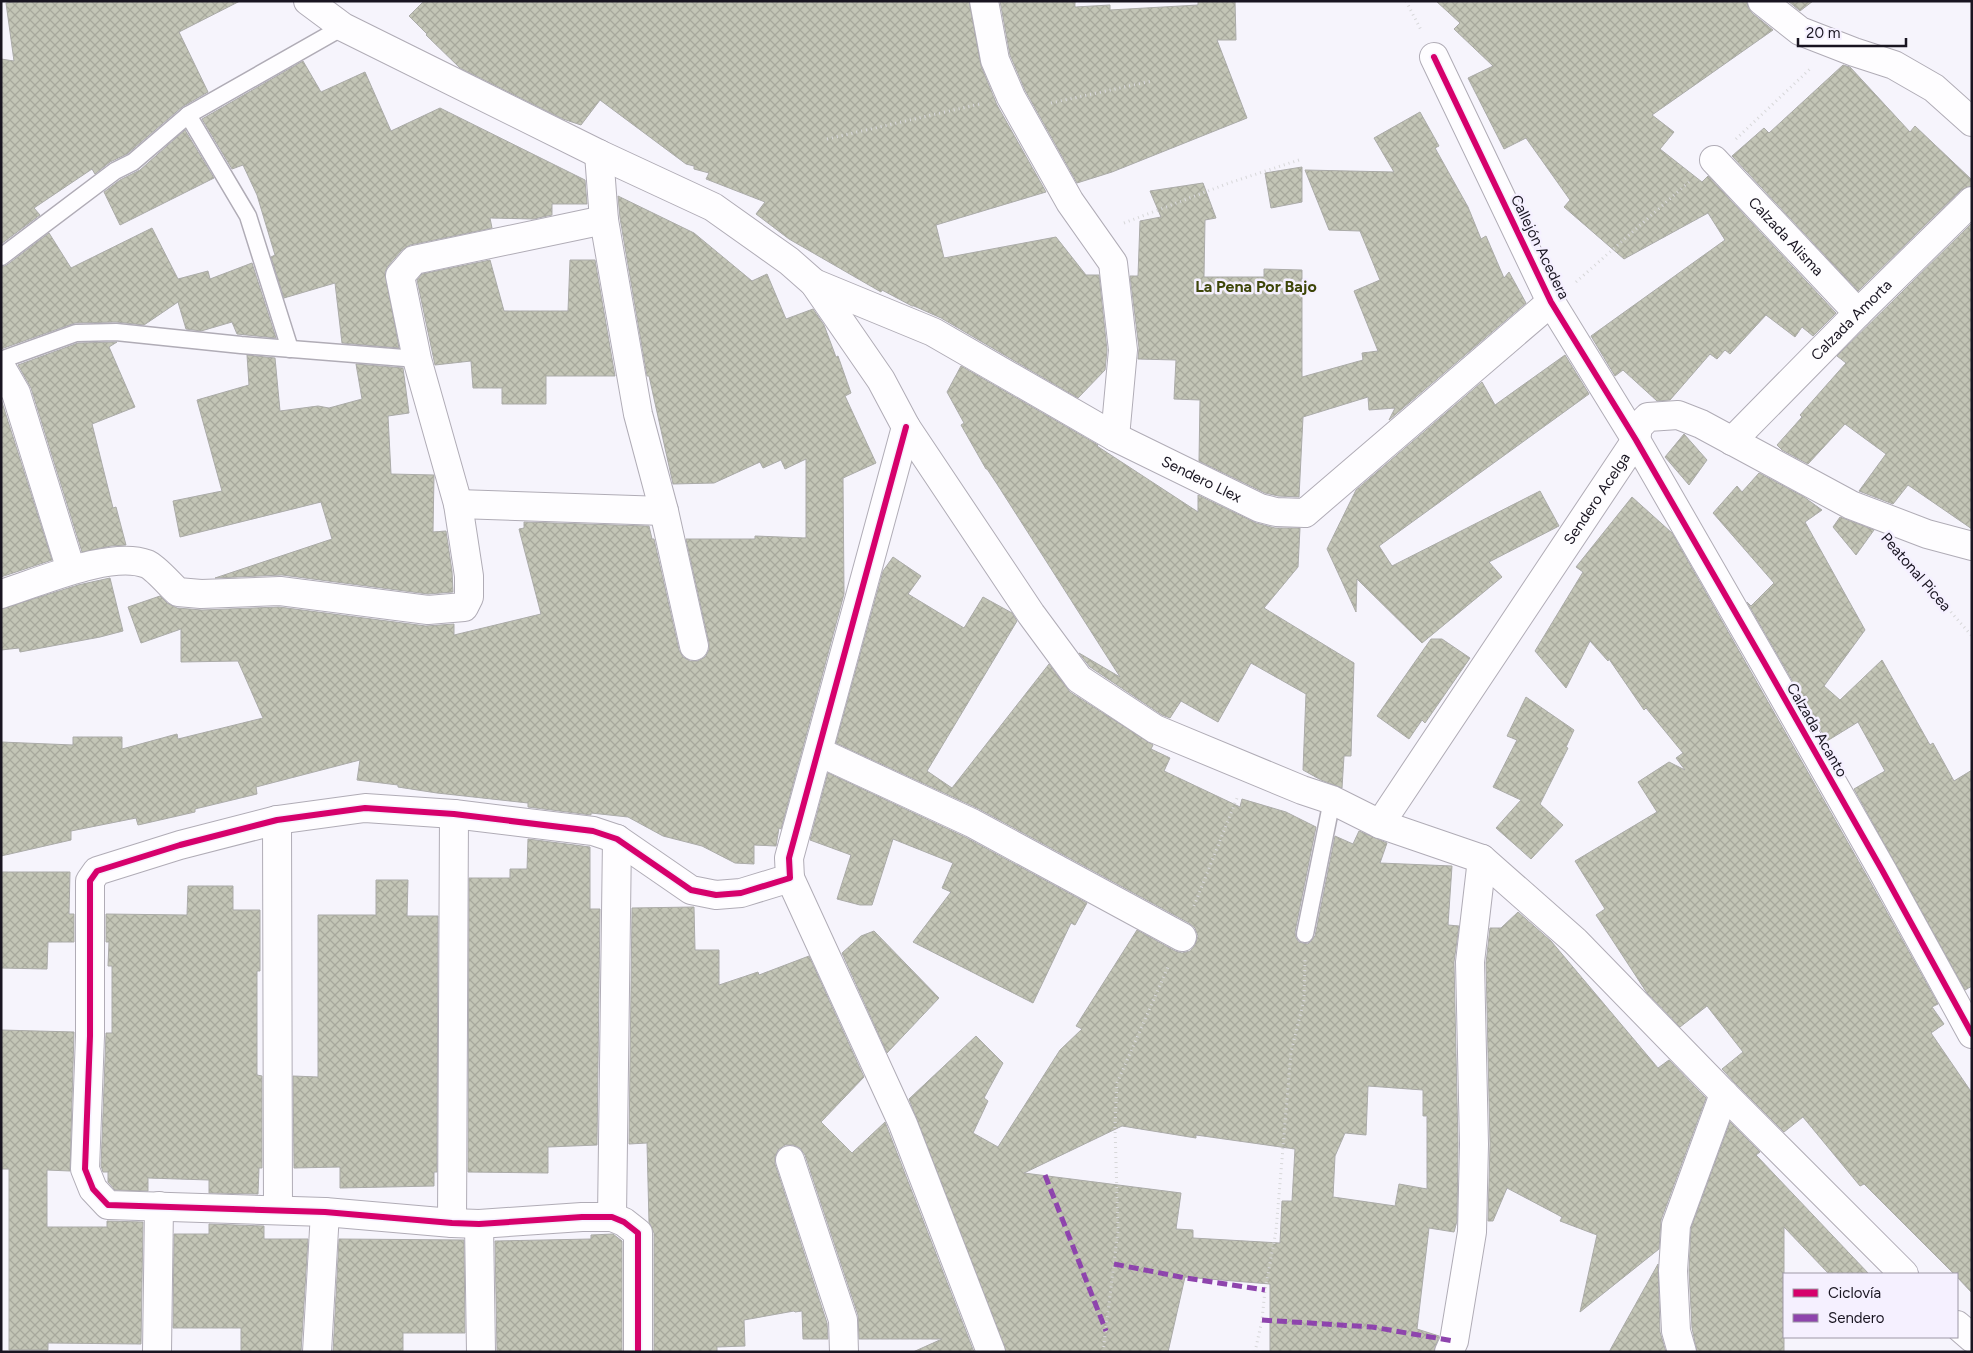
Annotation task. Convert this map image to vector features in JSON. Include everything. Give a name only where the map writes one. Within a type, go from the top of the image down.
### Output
[{"type":"street","points":[[308,1],[343,27],[599,154],[713,207],[789,261],[814,283],[881,380],[906,427],[1031,614],[1079,679],[1154,729],[1302,790],[1332,800],[1380,824],[1482,859],[1575,941],[1724,1094],[1903,1273]]},
{"type":"street","points":[[984,1],[995,60],[1015,104],[1070,202],[1113,263],[1123,350],[1115,437]]},
{"type":"street","points":[[1762,1],[1800,31],[1894,65],[1934,88],[1972,122]]},
{"type":"street","name":"Callejón Acedera","points":[[1434,57],[1551,302],[1636,440]]},
{"type":"street","points":[[599,154],[604,220],[638,414],[664,511],[694,646]]},
{"type":"street","name":"Calzada Alisma","points":[[1714,160],[1858,312]]},
{"type":"street","name":"Calzada Amorta","points":[[1732,442],[1858,312],[1972,201]]},
{"type":"street","points":[[1,594],[71,570],[128,560],[148,564],[178,592],[201,594],[280,591],[428,610],[464,607],[469,597],[469,576],[458,504],[417,360],[400,276],[414,260],[604,220]]},
{"type":"street","name":"Sendero Llex","points":[[814,283],[934,332],[1115,437],[1260,508],[1276,512],[1305,513],[1551,302]]},
{"type":"street","points":[[1,367],[16,393],[71,570]]},
{"type":"street","name":"Sendero Acelga","points":[[1380,824],[1636,440],[1638,427],[1648,417],[1678,415],[1701,424],[1851,505],[1927,534],[1972,546]]},
{"type":"street","points":[[906,427],[789,858],[790,878],[903,1124],[990,1352]]},
{"type":"street","name":"Calzada Acanto","points":[[1636,440],[1882,870],[1972,1034]]},
{"type":"street","points":[[458,504],[664,511]]},
{"type":"street","points":[[818,752],[972,823],[1182,937]]},
{"type":"street","points":[[638,1352],[638,1233],[624,1222],[612,1217],[582,1217],[479,1224],[325,1212],[108,1205],[93,1189],[84,1169],[90,1036],[90,881],[97,871],[180,845],[277,820],[365,808],[454,814],[593,831],[617,838],[691,890],[716,895],[741,893],[790,878]]},
{"type":"street","points":[[452,1223],[454,814]]},
{"type":"street","points":[[277,820],[278,1210]]},
{"type":"street","points":[[612,1217],[617,838]]},
{"type":"street","points":[[1449,1352],[1454,1341],[1472,1232],[1474,1144],[1470,962],[1482,859]]},
{"type":"street","points":[[1674,1345],[1673,1271],[1676,1226],[1724,1094]]},
{"type":"street","points":[[790,1160],[843,1320],[844,1352]]},
{"type":"street","points":[[156,1352],[159,1206]]},
{"type":"street","points":[[317,1352],[325,1212]]},
{"type":"street","points":[[479,1224],[481,1352]]},
{"type":"street","points":[[1958,1326],[1972,1338]]},
{"type":"lane","points":[[1,257],[115,171],[133,162],[188,115],[343,27]]},
{"type":"lane","points":[[188,115],[248,216],[290,349]]},
{"type":"lane","points":[[1,360],[76,333],[116,332],[417,360]]},
{"type":"lane","points":[[1305,934],[1332,800]]},
{"type":"path","points":[[827,139],[1152,81]]},
{"type":"path","points":[[1092,234],[1134,220],[1229,183],[1302,159]]},
{"type":"path","points":[[1104,1352],[1118,1231],[1115,1127],[1117,1083],[1145,1016],[1182,937],[1248,768]]},
{"type":"path","points":[[1255,1352],[1276,1231],[1291,1052],[1304,1000],[1305,934]]},
{"type":"building","points":[[22,1],[240,1],[179,32],[208,92],[182,107],[127,154],[110,162],[95,174],[92,169],[34,208],[40,215],[1,244],[1,59],[14,61],[6,3]]},
{"type":"building","points":[[424,1],[969,1],[981,66],[997,105],[1046,192],[936,225],[944,258],[1056,237],[1086,275],[1099,275],[1107,350],[1105,370],[1078,398],[941,318],[912,306],[882,290],[881,292],[789,239],[756,214],[765,202],[706,179],[709,173],[694,169],[694,166],[686,164],[600,100],[581,125],[563,119],[460,68],[409,16]]},
{"type":"building","points":[[1000,1],[1075,1],[1075,7],[1110,5],[1110,10],[1198,5],[1198,1],[1235,1],[1236,40],[1217,40],[1247,118],[1112,172],[1077,183],[1025,90],[1010,55]]},
{"type":"building","points":[[1436,1],[1747,1],[1752,13],[1773,30],[1652,115],[1674,132],[1660,149],[1702,182],[1708,176],[1836,313],[1813,336],[1802,327],[1795,337],[1766,315],[1730,354],[1725,350],[1717,359],[1710,354],[1670,400],[1657,401],[1623,370],[1615,376],[1591,336],[1725,240],[1708,213],[1624,259],[1564,207],[1570,200],[1526,138],[1504,149],[1468,78],[1493,66],[1454,29],[1460,23]]},
{"type":"building","points":[[1788,1],[1813,1],[1800,11]]},
{"type":"building","points":[[303,61],[321,92],[365,72],[391,131],[440,108],[585,180],[587,204],[552,204],[552,215],[534,219],[490,218],[492,228],[410,245],[402,250],[385,272],[399,348],[342,343],[335,283],[284,298],[271,257],[275,255],[257,195],[243,165],[232,169],[202,119]]},
{"type":"building","points":[[1843,65],[1850,67],[1910,132],[1915,126],[1972,180],[1972,186],[1961,190],[1858,291],[1732,156],[1764,128],[1769,133]]},
{"type":"building","points":[[1420,112],[1439,146],[1435,148],[1468,207],[1481,239],[1486,236],[1504,278],[1509,272],[1526,303],[1389,420],[1395,408],[1369,410],[1368,397],[1303,417],[1299,497],[1265,493],[1199,461],[1200,400],[1174,399],[1176,360],[1138,359],[1139,348],[1130,276],[1138,276],[1140,221],[1161,217],[1150,191],[1203,183],[1216,218],[1205,220],[1204,277],[1264,277],[1264,269],[1302,270],[1302,377],[1363,360],[1362,353],[1378,351],[1354,291],[1380,280],[1360,231],[1329,230],[1305,170],[1394,172],[1374,138]]},
{"type":"building","points":[[185,130],[214,178],[120,225],[104,192],[120,180],[140,170]]},
{"type":"building","points":[[1302,167],[1302,202],[1271,208],[1265,173]]},
{"type":"building","points":[[618,196],[694,233],[752,281],[767,274],[786,319],[813,309],[824,325],[836,357],[838,356],[851,393],[845,396],[876,463],[843,478],[844,594],[781,829],[779,828],[776,846],[754,845],[754,864],[735,863],[702,846],[663,836],[628,817],[591,813],[591,815],[528,807],[528,803],[437,793],[398,787],[398,785],[357,780],[360,760],[256,787],[257,794],[195,809],[195,812],[138,825],[136,818],[71,831],[71,840],[1,856],[1,742],[73,745],[73,737],[122,737],[122,749],[177,734],[178,739],[263,718],[238,661],[181,662],[181,629],[141,643],[128,607],[160,596],[167,603],[177,608],[202,610],[279,607],[426,626],[454,624],[454,635],[541,614],[519,529],[524,528],[524,522],[649,526],[652,539],[654,539],[679,650],[683,657],[690,661],[698,661],[705,657],[709,650],[709,643],[686,539],[755,539],[755,536],[806,538],[806,459],[785,469],[781,460],[763,468],[760,462],[714,483],[673,484],[649,376],[647,376],[620,218]]},
{"type":"building","points":[[1972,223],[1972,529],[1908,485],[1893,504],[1859,491],[1886,454],[1845,424],[1808,464],[1782,450],[1777,445],[1802,417],[1800,415],[1846,363],[1837,356]]},
{"type":"building","points":[[152,228],[178,279],[208,271],[210,279],[252,263],[276,338],[237,334],[232,322],[201,331],[186,329],[178,302],[144,325],[116,322],[75,323],[1,349],[1,267],[7,265],[49,233],[71,268]]},
{"type":"building","points":[[490,260],[504,311],[568,311],[570,260],[595,260],[615,376],[546,376],[546,404],[502,404],[502,388],[473,388],[471,361],[435,365],[417,280],[422,274]]},
{"type":"building","points":[[117,342],[109,347],[135,407],[92,424],[113,508],[116,507],[126,545],[82,552],[31,388],[18,365],[78,343]]},
{"type":"building","points":[[247,355],[275,358],[280,411],[318,406],[329,408],[362,399],[356,364],[403,368],[409,413],[388,416],[391,474],[434,475],[433,532],[446,531],[453,592],[428,594],[282,575],[215,578],[332,539],[321,502],[180,537],[173,501],[222,491],[197,400],[249,385]]},
{"type":"building","points":[[1565,355],[1589,394],[1379,546],[1392,566],[1540,491],[1559,526],[1489,562],[1502,577],[1422,643],[1357,579],[1356,612],[1327,549],[1356,490],[1482,382],[1495,405]]},
{"type":"building","points":[[961,366],[1098,445],[1198,512],[1198,495],[1256,523],[1275,528],[1300,528],[1298,567],[1264,608],[1354,663],[1351,756],[1344,756],[1342,788],[1321,780],[1303,770],[1306,694],[1251,663],[1218,722],[1181,701],[1170,718],[1162,715],[1090,667],[1079,653],[1120,677],[986,469],[961,425],[964,423],[947,392]]},
{"type":"building","points":[[1,399],[52,560],[1,577]]},
{"type":"building","points":[[1684,434],[1707,460],[1689,485],[1665,457]]},
{"type":"building","points":[[1759,473],[1804,497],[1822,510],[1805,522],[1865,630],[1824,686],[1840,700],[1882,660],[1930,745],[1933,743],[1954,781],[1972,770],[1972,986],[1965,990],[1854,789],[1885,771],[1858,722],[1827,741],[1747,602],[1751,606],[1774,583],[1713,513],[1737,486],[1742,492]]},
{"type":"building","points":[[1632,497],[1672,533],[1938,1004],[1932,1007],[1944,1024],[1931,1033],[1972,1093],[1972,1293],[1958,1278],[1958,1273],[1953,1273],[1864,1184],[1860,1186],[1803,1117],[1784,1132],[1735,1083],[1722,1069],[1743,1052],[1707,1006],[1680,1027],[1647,993],[1596,915],[1605,909],[1575,861],[1657,812],[1638,782],[1669,762],[1685,770],[1676,758],[1683,753],[1646,708],[1644,710],[1609,659],[1608,661],[1590,641],[1566,688],[1535,651],[1583,572],[1576,567]]},
{"type":"building","points":[[1840,517],[1874,530],[1856,555],[1833,527]]},
{"type":"building","points":[[893,557],[921,576],[908,594],[964,628],[983,597],[1012,613],[1017,621],[927,771],[952,788],[1049,664],[1070,692],[1153,745],[1151,749],[1170,758],[1164,771],[1240,807],[1242,799],[1286,812],[1316,827],[1295,932],[1299,942],[1308,944],[1315,936],[1335,836],[1353,844],[1359,831],[1387,843],[1380,863],[1452,866],[1448,925],[1459,926],[1454,962],[1458,1144],[1457,1221],[1454,1232],[1429,1228],[1417,1329],[1439,1336],[1434,1352],[1270,1352],[1270,1284],[1185,1277],[1168,1352],[1006,1352],[909,1099],[976,1036],[1003,1063],[984,1098],[988,1101],[973,1133],[998,1147],[1060,1050],[1082,1029],[1076,1026],[1137,930],[1182,953],[1190,951],[1195,945],[1198,936],[1195,928],[1189,923],[979,809],[836,743],[883,571]],"holes":[[[1368,1086],[1423,1090],[1423,1116],[1427,1116],[1427,1189],[1399,1184],[1395,1206],[1333,1197],[1335,1156],[1345,1133],[1366,1135]],[[1122,1126],[1196,1138],[1196,1135],[1295,1149],[1292,1201],[1282,1201],[1280,1243],[1193,1238],[1193,1230],[1176,1229],[1181,1193],[1024,1173]]]},
{"type":"building","points":[[110,578],[123,631],[20,652],[19,648],[1,650],[1,609],[78,585]]},
{"type":"building","points":[[1431,639],[1442,639],[1470,658],[1425,723],[1422,720],[1409,739],[1377,716]]},
{"type":"building","points":[[1526,697],[1574,730],[1566,747],[1568,748],[1540,804],[1563,825],[1531,859],[1496,828],[1521,800],[1493,787],[1517,740],[1507,736]]},
{"type":"building","points":[[828,773],[965,837],[1087,903],[1075,925],[1071,923],[1033,1003],[913,942],[951,892],[942,888],[953,863],[893,839],[872,905],[860,905],[837,899],[851,855],[810,840]]},
{"type":"building","points":[[528,839],[590,847],[590,909],[600,909],[597,1145],[548,1147],[548,1173],[468,1172],[469,878],[510,878],[510,869],[527,869]]},
{"type":"building","points":[[1,872],[70,872],[69,914],[74,914],[74,942],[48,942],[47,969],[1,968]]},
{"type":"building","points":[[376,880],[408,880],[407,916],[438,916],[437,1172],[434,1172],[434,1186],[340,1188],[340,1167],[294,1168],[293,1076],[318,1077],[318,915],[376,915]]},
{"type":"building","points":[[188,886],[233,886],[233,910],[260,910],[260,971],[257,971],[257,1075],[262,1076],[262,1168],[259,1168],[258,1194],[209,1193],[209,1180],[148,1178],[148,1191],[115,1190],[108,1182],[108,1172],[103,1172],[101,1166],[106,1033],[112,1033],[112,966],[108,966],[109,942],[106,942],[106,914],[187,915]]},
{"type":"building","points":[[694,907],[695,950],[719,950],[719,985],[758,972],[759,975],[809,956],[864,1077],[821,1122],[852,1153],[885,1122],[974,1352],[913,1352],[942,1339],[859,1339],[858,1315],[805,1155],[800,1148],[793,1145],[785,1145],[778,1150],[775,1164],[827,1323],[828,1339],[803,1339],[802,1311],[794,1311],[744,1320],[745,1346],[717,1347],[717,1352],[654,1352],[654,1233],[649,1222],[647,1143],[629,1144],[632,908]]},
{"type":"building","points":[[1518,912],[1551,941],[1658,1068],[1669,1060],[1706,1098],[1661,1220],[1659,1249],[1580,1312],[1597,1235],[1560,1221],[1562,1217],[1507,1188],[1493,1221],[1488,1221],[1490,1144],[1486,963],[1490,928],[1501,928]]},
{"type":"building","points":[[874,931],[939,998],[887,1053],[842,953],[861,936]]},
{"type":"building","points":[[1,1030],[74,1032],[70,1171],[47,1170],[47,1227],[107,1227],[107,1221],[143,1222],[141,1344],[48,1343],[48,1350],[9,1350],[9,1169],[1,1169]]},
{"type":"building","points":[[1730,1122],[1760,1152],[1756,1155],[1868,1273],[1828,1273],[1784,1227],[1784,1352],[1697,1352],[1692,1328],[1689,1271],[1691,1228]]},
{"type":"building","points":[[209,1224],[264,1226],[264,1239],[308,1239],[301,1352],[241,1352],[241,1328],[173,1328],[174,1234],[209,1234]]},
{"type":"building","points":[[613,1234],[622,1241],[622,1352],[497,1352],[495,1241],[591,1239],[591,1235]]},
{"type":"building","points":[[339,1239],[464,1240],[465,1333],[403,1333],[403,1352],[333,1352]]},
{"type":"building","points":[[1658,1264],[1660,1332],[1666,1352],[1609,1352]]},
{"type":"marked path","points":[[1045,1175],[1106,1331]]},
{"type":"marked path","points":[[1114,1264],[1186,1278],[1265,1290]]},
{"type":"marked path","points":[[1262,1320],[1372,1327],[1454,1341]]},
{"type":"cycle path","points":[[1434,57],[1551,302],[1636,440],[1765,664],[1882,870],[1972,1034]]},
{"type":"cycle path","points":[[638,1352],[638,1233],[624,1222],[612,1217],[582,1217],[479,1224],[325,1212],[108,1205],[93,1189],[85,1169],[90,1036],[90,881],[97,871],[180,845],[277,820],[365,808],[454,814],[593,831],[617,839],[691,890],[716,895],[741,893],[790,878],[789,858],[906,427]]},
{"type":"district","name":"La Pena Por Bajo","points":[[1256,286]]}]
